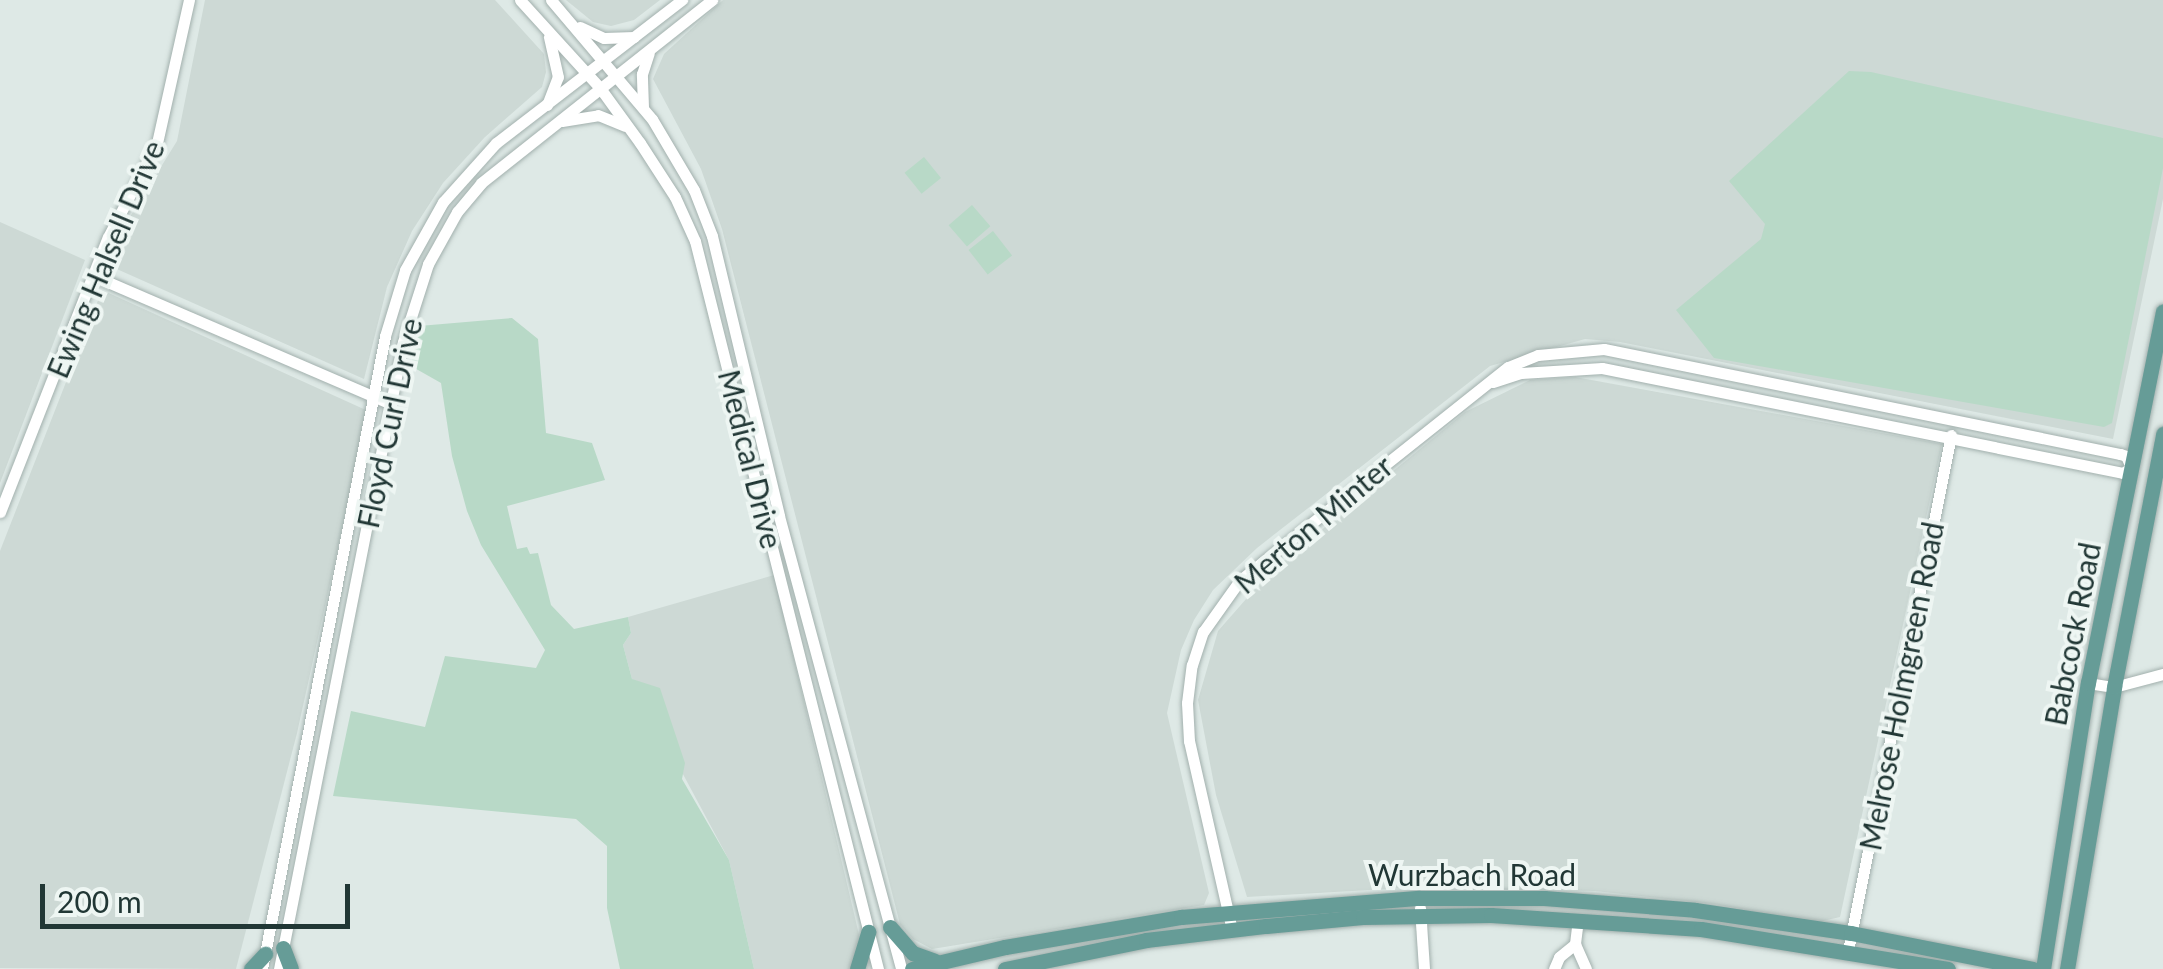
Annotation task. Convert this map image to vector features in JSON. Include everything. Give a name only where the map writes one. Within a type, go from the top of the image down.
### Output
[{"type":"main road","name":"Babcock Road","points":[[2043,969],[2088,683],[2132,466],[2159,356],[2163,311]]},
{"type":"main road","name":"Babcock Road","points":[[2067,969],[2114,687],[2163,434]]},
{"type":"main road","name":"Wurzbach Road","points":[[912,969],[1228,912],[1419,898],[1621,903],[1851,933],[2032,969]]},
{"type":"main road","name":"Wurzbach Road","points":[[1006,969],[1146,940],[1421,916],[1578,919],[1742,934],[1948,969]]},
{"type":"main road","points":[[890,928],[912,952],[939,962]]},
{"type":"main road","points":[[857,969],[868,932]]},
{"type":"main road","points":[[283,948],[291,969]]},
{"type":"main road","points":[[251,969],[264,961]]},
{"type":"street","name":"Ewing Halsell Drive","points":[[0,512],[116,218],[157,143],[189,0]]},
{"type":"street","name":"Medical Drive","points":[[520,0],[600,88],[685,216],[724,356],[878,969]]},
{"type":"street","name":"Medical Drive","points":[[551,0],[643,108],[694,190],[712,236],[779,516],[900,969]]},
{"type":"street","name":"Floyd Curl Drive","points":[[264,961],[385,336],[405,270],[443,202],[496,143],[544,110],[682,0]]},
{"type":"street","name":"Floyd Curl Drive","points":[[279,969],[391,404],[422,278],[457,212],[481,183],[712,0]]},
{"type":"street","points":[[575,25],[604,38],[638,36]]},
{"type":"street","points":[[544,110],[558,77],[546,29]]},
{"type":"street","points":[[643,108],[642,74],[650,50]]},
{"type":"street","points":[[556,123],[598,115],[629,128]]},
{"type":"street","points":[[405,270],[422,278]]},
{"type":"street","points":[[94,276],[391,404]]},
{"type":"street","name":"Merton Minter","points":[[1232,930],[1189,741],[1187,703],[1203,632],[1240,580],[1484,385],[1508,367],[1538,355],[1604,349],[2120,454],[2132,466],[2123,473],[1602,368],[1521,373],[1484,385]]},
{"type":"street","points":[[724,356],[742,352]]},
{"type":"street","name":"Melrose Holmgreen Road","points":[[1848,951],[1954,421]]},
{"type":"street","points":[[2088,683],[2114,687],[2163,674]]},
{"type":"street","points":[[1419,898],[1424,969]]},
{"type":"street","points":[[1578,919],[1575,944],[1586,969]]},
{"type":"street","points":[[1554,969],[1556,961],[1575,944]]},
{"type":"shaded area","points":[[205,0],[495,0],[544,54],[546,72],[542,87],[485,137],[443,183],[412,231],[387,287],[364,379],[110,266],[120,233],[177,141]]},
{"type":"shaded area","points":[[566,0],[660,0],[634,20],[611,26],[593,22]]},
{"type":"shaded area","points":[[723,0],[2163,0],[2163,199],[2113,439],[1620,342],[1585,339],[1490,366],[1257,548],[1213,590],[1194,620],[1181,650],[1167,713],[1209,893],[1204,905],[932,949],[913,939],[900,924],[722,229],[701,169],[653,79],[664,54]]},
{"type":"shaded area","points":[[0,222],[85,260],[0,483]]},
{"type":"shaded area","points":[[102,290],[368,411],[297,733],[236,969],[0,968],[0,551]]},
{"type":"shaded area","points":[[1575,377],[1942,444],[1840,917],[1814,923],[1714,904],[1595,891],[1421,887],[1247,897],[1216,795],[1198,700],[1218,631],[1268,574],[1465,412],[1530,380]]},
{"type":"shaded area","points":[[774,575],[860,939],[852,969],[754,969],[729,860],[632,679],[623,645],[631,633],[628,617]]},
{"type":"green space","points":[[1849,71],[1871,72],[2163,138],[2163,168],[2112,423],[2104,427],[1714,358],[1676,310],[1761,239],[1765,224],[1729,181]]},
{"type":"green space","points":[[924,157],[941,178],[922,194],[905,173]]},
{"type":"green space","points":[[972,205],[990,226],[967,246],[949,225]]},
{"type":"green space","points":[[993,231],[1012,255],[988,275],[969,250]]},
{"type":"green space","points":[[512,318],[538,339],[546,433],[592,443],[605,480],[507,506],[517,549],[527,547],[530,554],[538,553],[551,605],[574,629],[628,617],[631,633],[623,645],[632,679],[660,688],[685,763],[682,779],[729,860],[754,969],[620,969],[607,908],[607,846],[576,819],[333,796],[351,711],[425,727],[445,656],[536,668],[545,650],[481,545],[467,511],[452,456],[441,383],[411,366],[419,326]]}]
